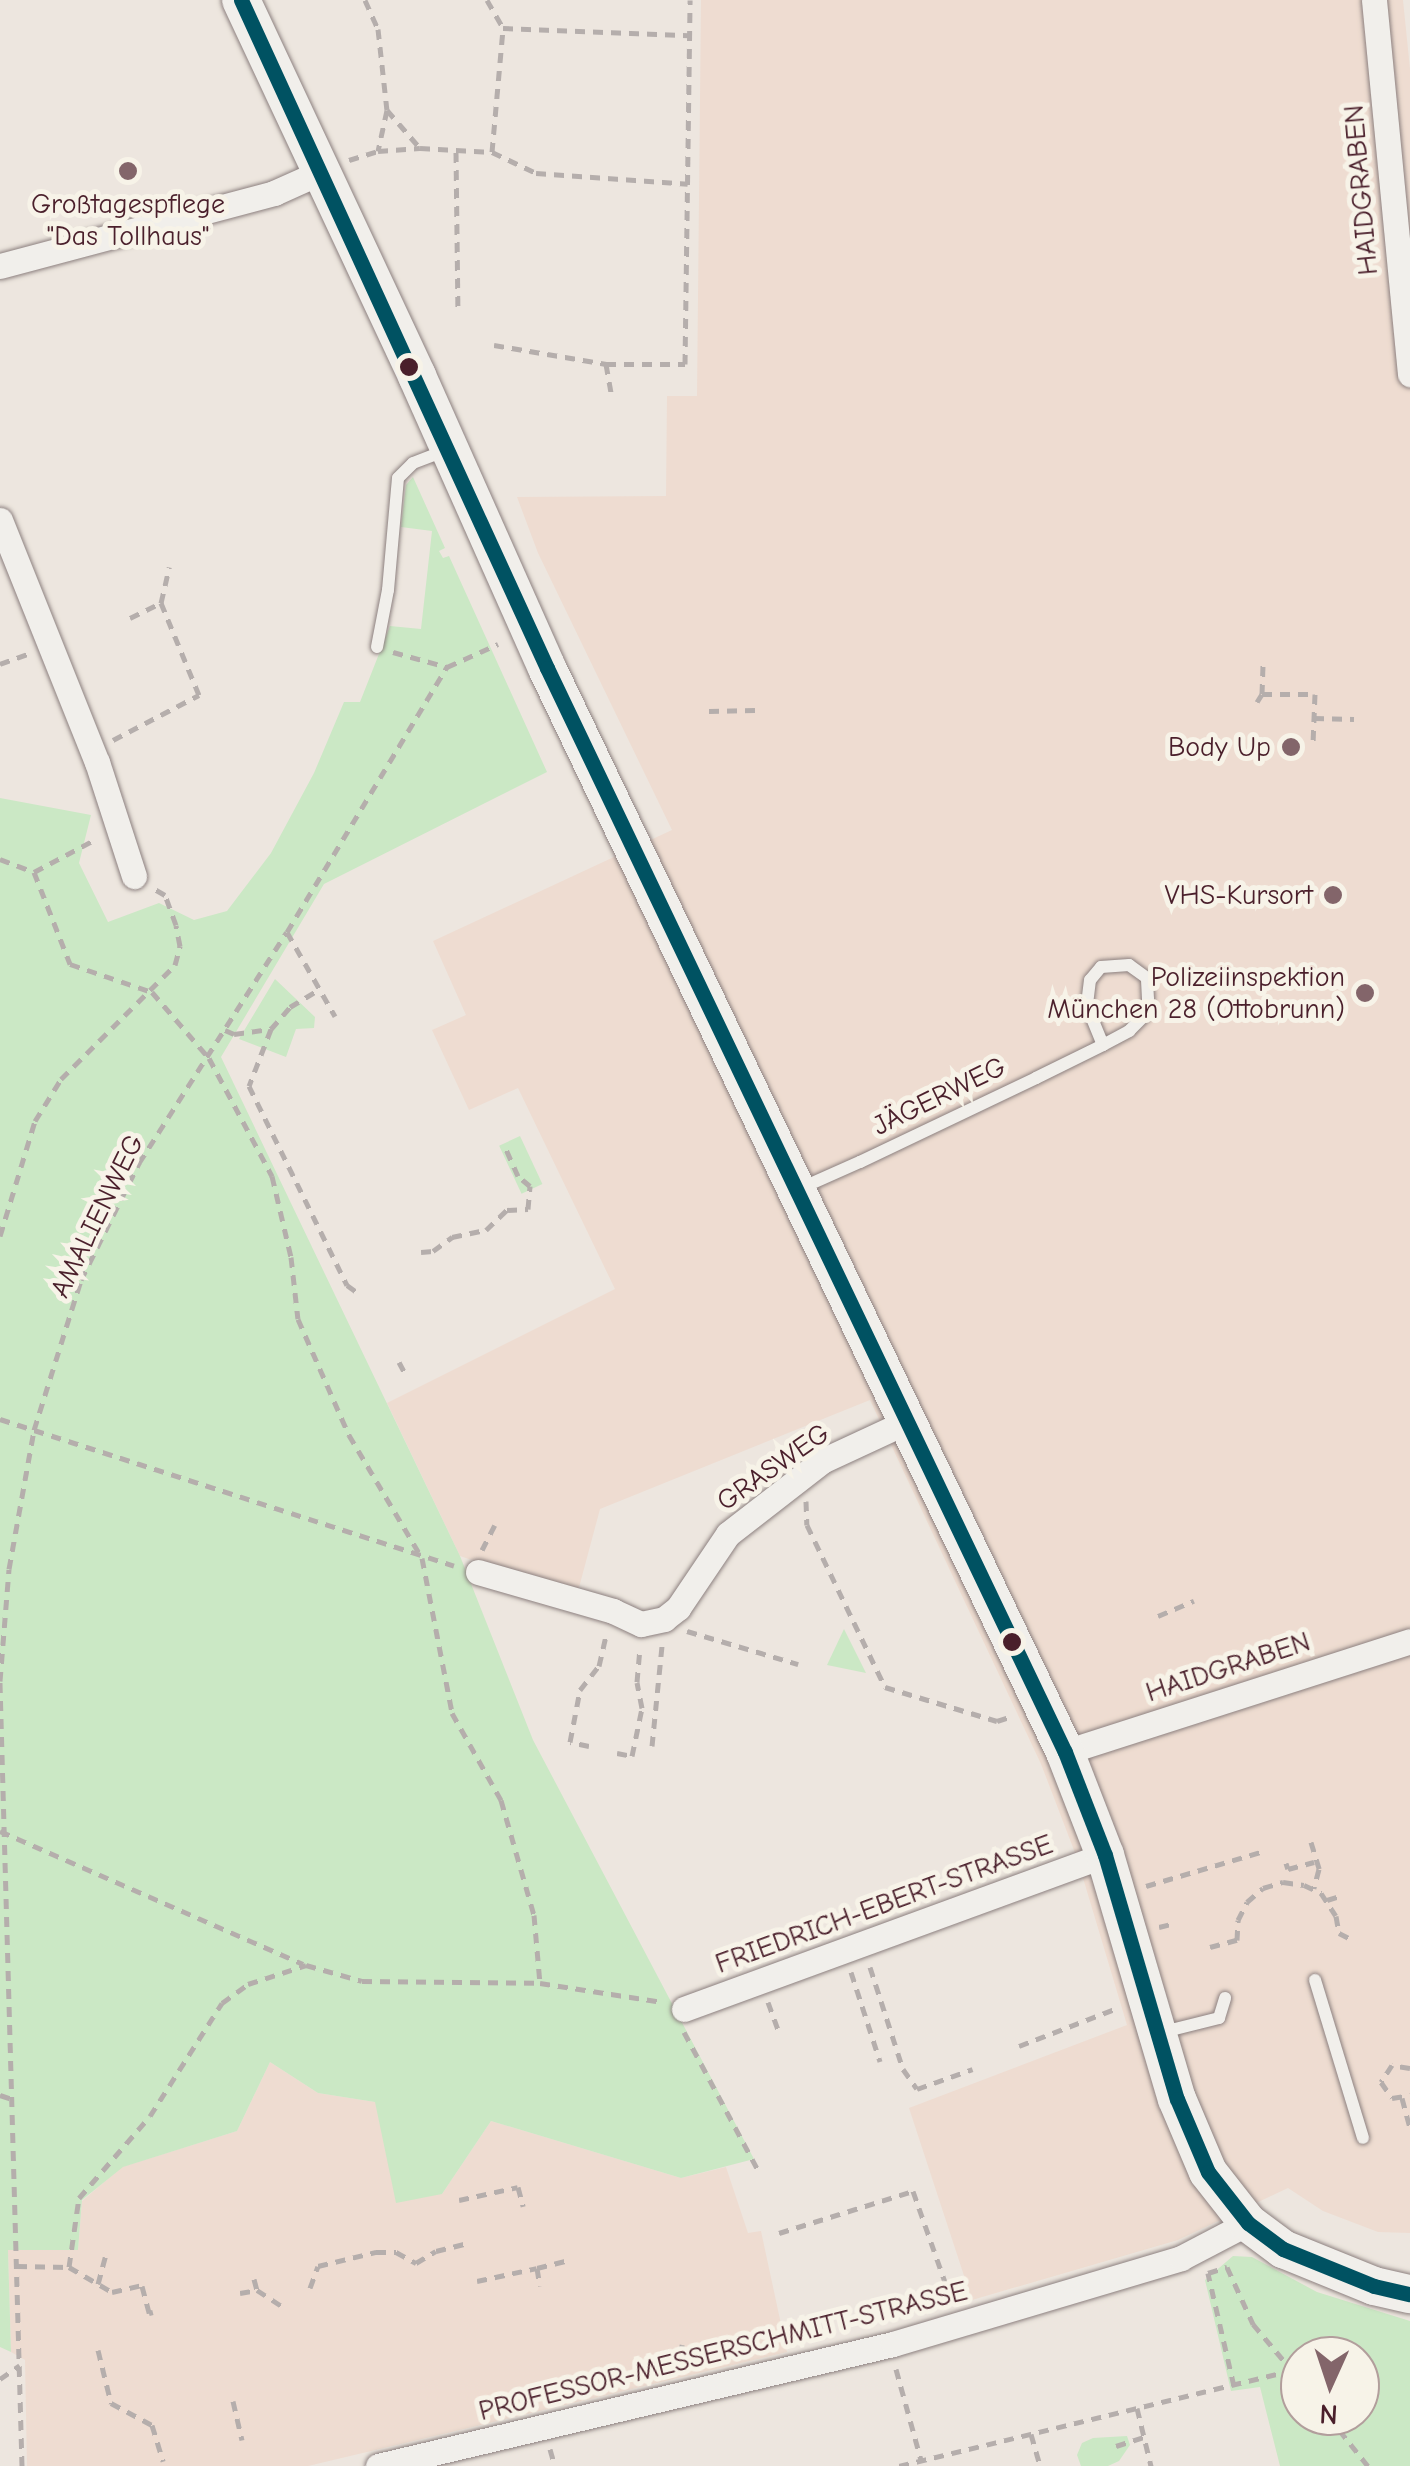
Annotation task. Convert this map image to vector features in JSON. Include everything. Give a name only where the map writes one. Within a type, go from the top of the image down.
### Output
[{"type":"main road","points":[[241,0],[450,449],[513,636],[796,1190],[1065,1752],[1104,1855],[1188,2130],[1208,2172],[1248,2223],[1308,2262],[1410,2294]]},
{"type":"street","name":"HAIDGRABEN","points":[[1374,0],[1410,374]]},
{"type":"street","points":[[0,266],[274,192],[321,172]]},
{"type":"street","points":[[0,520],[93,751],[134,876]]},
{"type":"street","name":"GRASWEG","points":[[653,1622],[678,1608],[728,1534],[822,1461],[908,1421]]},
{"type":"street","points":[[477,1567],[653,1622]]},
{"type":"street","name":"HAIDGRABEN","points":[[1065,1752],[1410,1640]]},
{"type":"street","name":"FRIEDRICH-EBERT-STRASSE","points":[[683,2006],[1104,1855]]},
{"type":"street","name":"PROFESSOR-MESSERSCHMITT-STRASSE","points":[[378,2466],[779,2374],[960,2324],[1181,2258],[1248,2223]]},
{"type":"lane","points":[[377,647],[386,605],[398,478],[413,463],[450,449]]},
{"type":"lane","name":"JÄGERWEG","points":[[796,1190],[1103,1045],[1129,1031],[1145,1015],[1147,978],[1129,965],[1101,967],[1090,980],[1087,1006],[1103,1045]]},
{"type":"lane","points":[[1315,1980],[1363,2138]]},
{"type":"lane","points":[[1157,2034],[1218,2018],[1225,1998]]},
{"type":"path","points":[[365,0],[378,29],[386,110],[378,151]]},
{"type":"path","points":[[486,0],[503,28],[492,152]]},
{"type":"path","points":[[494,345],[606,364],[685,364],[690,0]]},
{"type":"path","points":[[503,28],[689,36]]},
{"type":"path","points":[[386,110],[420,148]]},
{"type":"path","points":[[367,153],[420,148],[492,152],[536,173],[688,184]]},
{"type":"path","points":[[456,152],[458,313]]},
{"type":"path","points":[[606,364],[611,393]]},
{"type":"path","points":[[93,751],[199,695],[161,603],[170,567]]},
{"type":"path","points":[[130,618],[161,603]]},
{"type":"path","points":[[377,647],[447,668],[513,636]]},
{"type":"path","points":[[1257,702],[1262,694],[1263,659]]},
{"type":"path","name":"AMALIENWEG","points":[[22,2466],[3,1832],[2,1662],[8,1569],[34,1430],[82,1280],[139,1163],[209,1058],[447,668]]},
{"type":"path","points":[[1262,694],[1315,694],[1313,744]]},
{"type":"path","points":[[709,710],[755,710]]},
{"type":"path","points":[[1314,718],[1354,719]]},
{"type":"path","points":[[34,872],[82,844],[120,831]]},
{"type":"path","points":[[0,859],[34,872],[70,964],[152,992],[209,1058],[272,1176],[291,1257],[298,1318],[350,1435],[422,1558],[452,1713],[500,1800],[534,1915],[540,1983]]},
{"type":"path","points":[[0,1236],[36,1121],[61,1079],[175,965],[180,946],[165,895],[134,876]]},
{"type":"path","points":[[287,932],[335,1016]]},
{"type":"path","points":[[320,989],[290,1008],[271,1030],[249,1086],[347,1285],[358,1293]]},
{"type":"path","points":[[225,1030],[234,1034],[271,1030]]},
{"type":"path","points":[[421,1252],[434,1250],[452,1237],[486,1230],[507,1210],[528,1209],[530,1186],[518,1176],[505,1147]]},
{"type":"path","points":[[399,1362],[407,1377]]},
{"type":"path","points":[[0,1420],[422,1558],[477,1567],[495,1525]]},
{"type":"path","points":[[806,1488],[807,1525],[885,1687],[997,1721],[1012,1716]]},
{"type":"path","points":[[1158,1616],[1194,1601]]},
{"type":"path","points":[[589,1746],[570,1742],[580,1690],[598,1666],[613,1612]]},
{"type":"path","points":[[653,1622],[798,1664]]},
{"type":"path","points":[[652,1746],[653,1622]]},
{"type":"path","points":[[616,1753],[632,1756],[642,1708],[638,1682],[653,1622]]},
{"type":"path","points":[[3,1832],[306,1965],[362,1980],[404,1984],[540,1983],[683,2006],[758,2170]]},
{"type":"path","points":[[1311,1842],[1320,1869],[1314,1888]]},
{"type":"path","points":[[1146,1886],[1261,1852]]},
{"type":"path","points":[[1283,1882],[1287,1866],[1314,1862]]},
{"type":"path","points":[[1210,1947],[1237,1940],[1238,1920],[1247,1902],[1263,1888],[1283,1882],[1314,1888],[1327,1900],[1340,1934],[1354,1940]]},
{"type":"path","points":[[1327,1900],[1340,1896]]},
{"type":"path","points":[[1159,1928],[1171,1924]]},
{"type":"path","points":[[863,1944],[902,2069],[917,2090],[973,2069]]},
{"type":"path","points":[[69,2267],[79,2198],[150,2116],[222,2003],[248,1984],[306,1965]]},
{"type":"path","points":[[852,1974],[880,2060]]},
{"type":"path","points":[[1020,2046],[1115,2010]]},
{"type":"path","points":[[1410,2068],[1398,2064],[1388,2068],[1380,2089],[1392,2098],[1410,2095]]},
{"type":"path","points":[[0,2095],[12,2099]]},
{"type":"path","points":[[1402,2098],[1410,2128]]},
{"type":"path","points":[[459,2200],[518,2187],[523,2206]]},
{"type":"path","points":[[779,2234],[913,2191],[960,2324]]},
{"type":"path","points":[[310,2288],[318,2266],[376,2252],[396,2252],[416,2263],[436,2251],[469,2243]]},
{"type":"path","points":[[98,2284],[104,2257]]},
{"type":"path","points":[[477,2281],[564,2261]]},
{"type":"path","points":[[17,2266],[69,2267],[112,2292],[132,2283],[144,2284],[149,2313],[153,2312]]},
{"type":"path","points":[[1234,2386],[1208,2274],[1226,2267],[1253,2324],[1280,2356]]},
{"type":"path","points":[[536,2268],[540,2286]]},
{"type":"path","points":[[254,2279],[256,2290]]},
{"type":"path","points":[[240,2293],[256,2290],[285,2308]]},
{"type":"path","points":[[676,2368],[661,2362],[659,2354],[683,2348]]},
{"type":"path","points":[[98,2350],[111,2403],[152,2425],[163,2461]]},
{"type":"path","points":[[0,2380],[20,2366]]},
{"type":"path","points":[[896,2366],[922,2460]]},
{"type":"path","points":[[899,2466],[922,2460],[932,2462],[1280,2373]]},
{"type":"path","points":[[233,2401],[242,2440]]},
{"type":"path","points":[[1137,2408],[1151,2466]]},
{"type":"path","points":[[1032,2434],[1040,2466]]},
{"type":"path","points":[[1344,2436],[1368,2466]]},
{"type":"path","points":[[1116,2446],[1144,2437]]},
{"type":"path","points":[[550,2449],[554,2466]]},
{"type":"shaded area","points":[[701,0],[1403,0],[1410,69],[1410,2233],[1378,2232],[1323,2211],[1288,2188],[1178,2240],[972,2300],[909,2108],[1127,2025],[1077,1858],[1041,1764],[870,1400],[600,1509],[577,1595],[460,1556],[387,1403],[615,1289],[518,1088],[469,1110],[432,1030],[466,1015],[433,941],[672,830],[538,553],[517,497],[666,496],[667,396],[697,396]]},
{"type":"shaded area","points":[[270,2062],[318,2093],[375,2102],[442,2194],[491,2121],[681,2178],[726,2167],[748,2233],[761,2231],[787,2352],[308,2466],[27,2466],[25,2360],[11,2352],[8,2250],[78,2250],[82,2201],[122,2167],[237,2131]]},
{"type":"green space","points":[[413,477],[445,548],[439,551],[443,558],[449,556],[547,772],[324,884],[221,1057],[460,1556],[533,1740],[754,2159],[681,2178],[491,2121],[442,2194],[396,2203],[375,2102],[318,2093],[270,2062],[237,2131],[123,2167],[82,2200],[78,2250],[8,2250],[11,2352],[0,2347],[0,798],[91,815],[79,863],[108,922],[159,903],[194,920],[227,911],[271,853],[314,773],[344,702],[360,702],[390,626],[421,629],[432,531],[401,527],[406,485]]},
{"type":"green space","points":[[275,979],[315,1017],[314,1028],[296,1029],[286,1057],[239,1039]]},
{"type":"green space","points":[[520,1136],[542,1184],[522,1194],[499,1146]]},
{"type":"green space","points":[[844,1629],[866,1673],[827,1665]]},
{"type":"green space","points":[[1233,2256],[1252,2257],[1317,2292],[1410,2321],[1410,2466],[1280,2466],[1260,2387],[1231,2391],[1205,2280]]},
{"type":"green space","points":[[1127,2436],[1130,2445],[1119,2461],[1108,2466],[1081,2466],[1077,2455],[1082,2443],[1093,2438]]},
{"type":"transit line","points":[[241,0],[547,668],[1065,1752],[1105,1855],[1177,2099],[1208,2172],[1248,2223],[1283,2249],[1374,2286],[1410,2294]]},
{"type":"place","name":"Großtagespflege \"Das Tollhaus\"","points":[[128,171]]},
{"type":"place","name":"Body Up","points":[[1291,747]]},
{"type":"place","name":"VHS-Kursort","points":[[1333,895]]},
{"type":"place","name":"Polizeiinspektion München 28 (Ottobrunn)","points":[[1365,993]]}]
